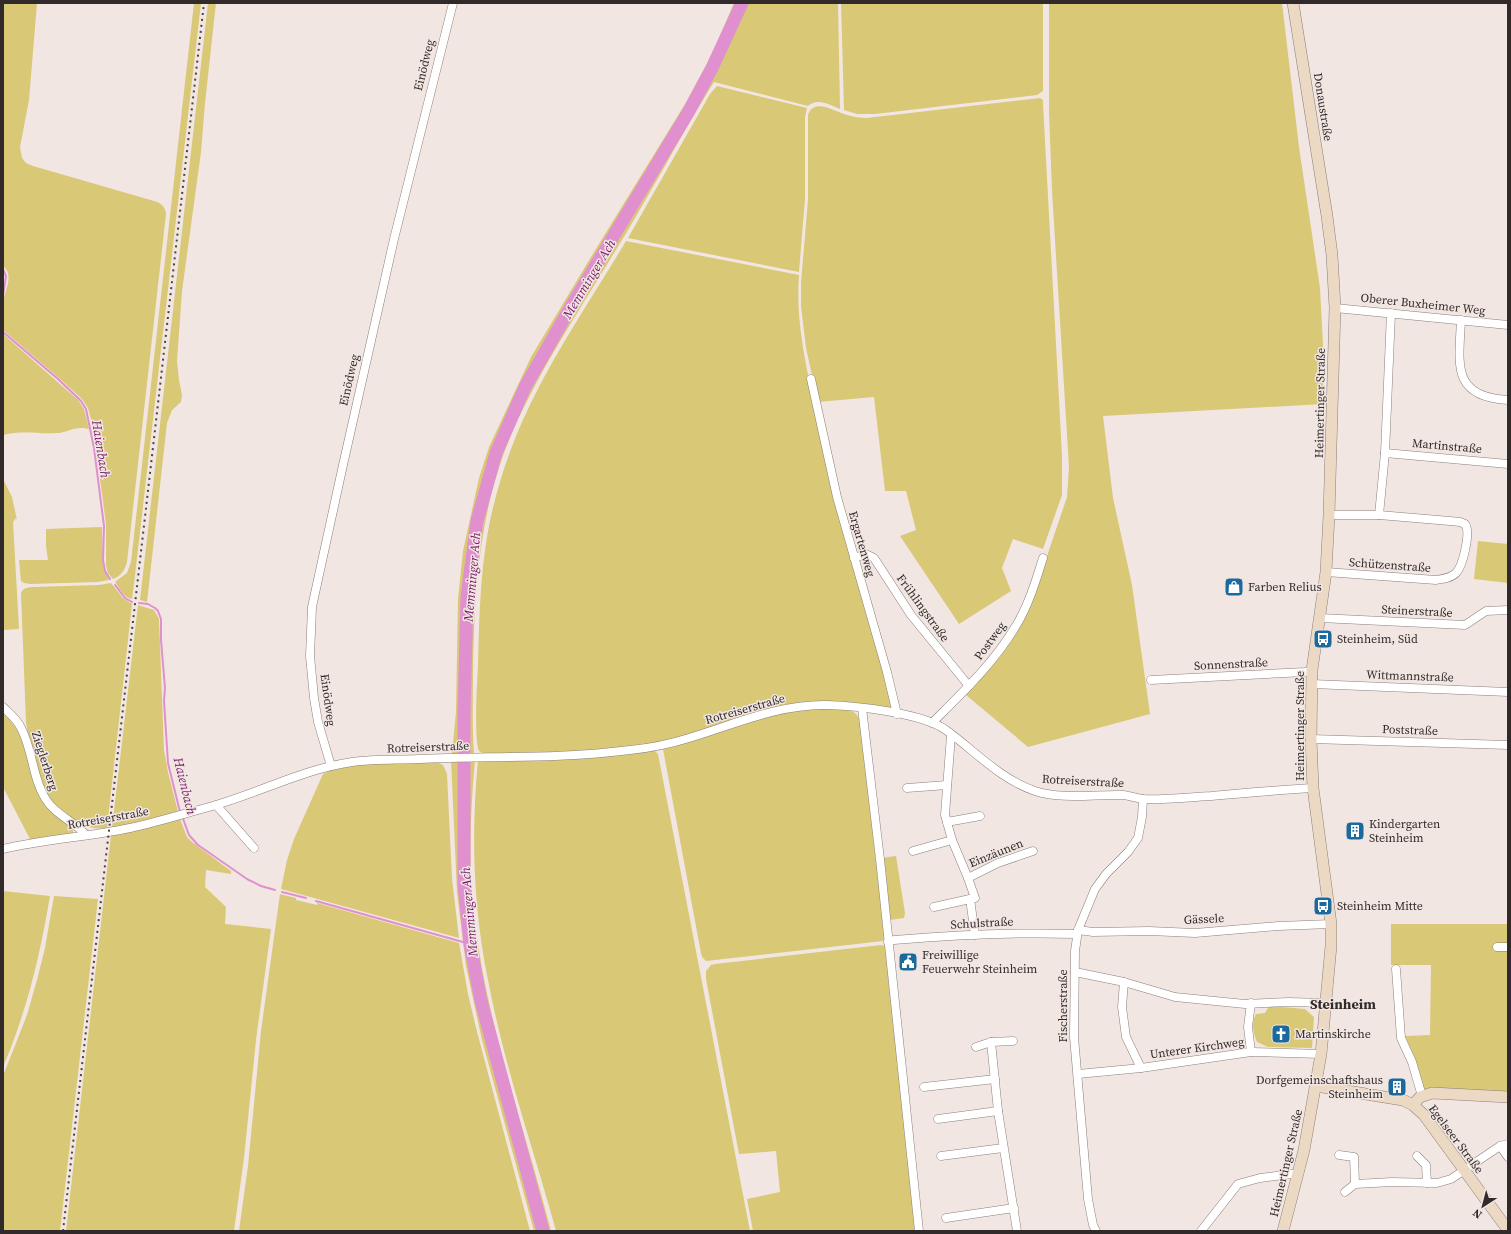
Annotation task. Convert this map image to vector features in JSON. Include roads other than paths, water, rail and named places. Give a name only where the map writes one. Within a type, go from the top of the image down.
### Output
[{"type":"street","name":"Einödweg","points":[[331,766],[318,722],[313,692],[310,640],[312,607],[347,444],[394,239],[453,3]]},
{"type":"street","name":"Donaustraße","points":[[1293,3],[1328,216]]},
{"type":"street","name":"Heimertinger Straße","points":[[1283,1231],[1298,1175],[1316,1086],[1321,1054],[1331,946],[1331,924],[1311,763],[1312,670],[1326,572],[1329,515],[1335,308],[1328,216]]},
{"type":"street","name":"Oberer Buxheimer Weg","points":[[1335,308],[1508,325]]},
{"type":"street","points":[[1379,515],[1384,452],[1390,313]]},
{"type":"street","points":[[1461,320],[1459,364],[1464,381],[1469,388],[1481,395],[1508,400]]},
{"type":"street","name":"Ergartenweg","points":[[811,379],[833,483],[887,672],[897,714]]},
{"type":"street","name":"Martinstraße","points":[[1384,452],[1508,464]]},
{"type":"street","name":"Schützenstraße","points":[[1326,572],[1436,580],[1449,578],[1455,574],[1462,564],[1468,531],[1465,524],[1460,522],[1379,515],[1329,515]]},
{"type":"street","name":"Frühlingstraße","points":[[854,558],[866,554],[874,558],[910,615],[969,686]]},
{"type":"street","name":"Postweg","points":[[932,723],[969,686],[992,660],[1018,623],[1043,558]]},
{"type":"street","name":"Steinerstraße","points":[[1320,618],[1465,625],[1486,611],[1508,610]]},
{"type":"street","name":"Sonnenstraße","points":[[1151,680],[1305,672],[1312,670]]},
{"type":"street","name":"Wittmannstraße","points":[[1312,684],[1508,692]]},
{"type":"street","name":"Rotreiserstraße","points":[[3,849],[130,828],[216,805],[331,766],[361,761],[454,757],[577,755],[630,750],[659,746],[767,712],[816,705],[862,708],[897,714],[932,723],[942,728],[1000,774],[1019,785],[1045,794],[1127,795],[1143,799],[1184,798],[1313,788]]},
{"type":"street","name":"Zieglerberg","points":[[3,707],[21,726],[39,786],[46,799],[60,815],[83,831],[86,835]]},
{"type":"street","points":[[862,708],[919,1231]]},
{"type":"street","name":"Einzäunen","points":[[951,735],[945,815],[952,840],[975,898],[970,899],[975,935]]},
{"type":"street","name":"Poststraße","points":[[1311,739],[1508,745]]},
{"type":"street","points":[[907,788],[947,785]]},
{"type":"street","name":"Fischerstraße","points":[[1096,1231],[1093,1225],[1088,1199],[1074,1037],[1075,951],[1078,932],[1088,904],[1098,886],[1106,874],[1128,852],[1138,838],[1142,817],[1143,799]]},
{"type":"street","points":[[216,805],[254,848]]},
{"type":"street","points":[[947,822],[980,816]]},
{"type":"street","points":[[913,851],[952,840]]},
{"type":"street","name":"Einzäunen","points":[[968,878],[998,863],[1034,851]]},
{"type":"street","points":[[934,907],[970,899]]},
{"type":"street","name":"Gässele","points":[[1078,932],[1149,931],[1195,933],[1278,926],[1331,924]]},
{"type":"street","name":"Schulstraße","points":[[888,942],[894,940],[975,935],[1078,932]]},
{"type":"street","points":[[1497,947],[1508,947]]},
{"type":"street","points":[[1396,969],[1401,1038],[1412,1062],[1422,1096]]},
{"type":"street","points":[[1075,972],[1124,982],[1175,997],[1251,1003],[1325,1003]]},
{"type":"street","points":[[1124,982],[1122,1007],[1126,1037],[1141,1068]]},
{"type":"street","points":[[1251,1003],[1248,1027],[1251,1052]]},
{"type":"street","points":[[976,1047],[991,1042],[1013,1041]]},
{"type":"street","points":[[991,1042],[1003,1148],[1017,1231]]},
{"type":"street","name":"Unterer Kirchweg","points":[[1078,1074],[1141,1068],[1251,1052],[1321,1054]]},
{"type":"street","points":[[924,1087],[995,1079]]},
{"type":"street","name":"Egelseer Straße","points":[[1316,1086],[1403,1100],[1413,1105],[1424,1115],[1507,1230]]},
{"type":"street","points":[[1413,1105],[1420,1097],[1432,1093],[1508,1097]]},
{"type":"street","points":[[938,1119],[998,1111]]},
{"type":"street","points":[[1344,1192],[1355,1184],[1392,1182],[1437,1183],[1451,1179],[1504,1145],[1508,1157]]},
{"type":"street","points":[[941,1156],[1003,1148]]},
{"type":"street","points":[[1339,1155],[1354,1157],[1355,1184]]},
{"type":"street","points":[[1416,1156],[1426,1165],[1426,1182]]},
{"type":"street","points":[[1201,1231],[1238,1184],[1260,1178],[1292,1174],[1298,1175]]},
{"type":"street","points":[[946,1218],[1014,1208]]},
{"type":"waterway","name":"Memminger Ach","points":[[543,1231],[481,1001],[470,944],[464,884],[464,713],[467,596],[477,521],[496,453],[525,387],[573,303],[689,111],[712,68],[742,3]]},
{"type":"waterway","name":"Haienbach","points":[[3,269],[6,276],[3,296]]},
{"type":"waterway","name":"Haienbach","points":[[3,332],[58,379],[81,401],[86,409],[94,448],[104,526],[103,560],[105,571],[110,579]]},
{"type":"waterway","name":"Haienbach","points":[[115,585],[125,598],[132,602]]},
{"type":"waterway","name":"Haienbach","points":[[139,603],[148,604],[155,608],[161,619],[168,763],[180,812]]},
{"type":"waterway","name":"Haienbach","points":[[182,816],[189,835],[198,845],[247,879],[261,886],[275,890]]},
{"type":"waterway","name":"Haienbach","points":[[282,892],[306,898]]},
{"type":"waterway","name":"Haienbach","points":[[316,901],[470,944]]},
{"type":"railway","points":[[63,1231],[204,3]]},
{"type":"place","name":"Farben Relius","points":[[1234,587]]},
{"type":"place","name":"Steinheim, Süd","points":[[1323,639]]},
{"type":"place","name":"Kindergarten Steinheim","points":[[1355,831]]},
{"type":"place","name":"Steinheim Mitte","points":[[1323,906]]},
{"type":"place","name":"Freiwillige Feuerwehr Steinheim","points":[[908,962]]},
{"type":"place","name":"Martinskirche","points":[[1281,1034]]},
{"type":"place","name":"Dorfgemeinschaftshaus Steinheim","points":[[1397,1087]]},
{"type":"district","name":"Steinheim","points":[[1343,1004]]}]
